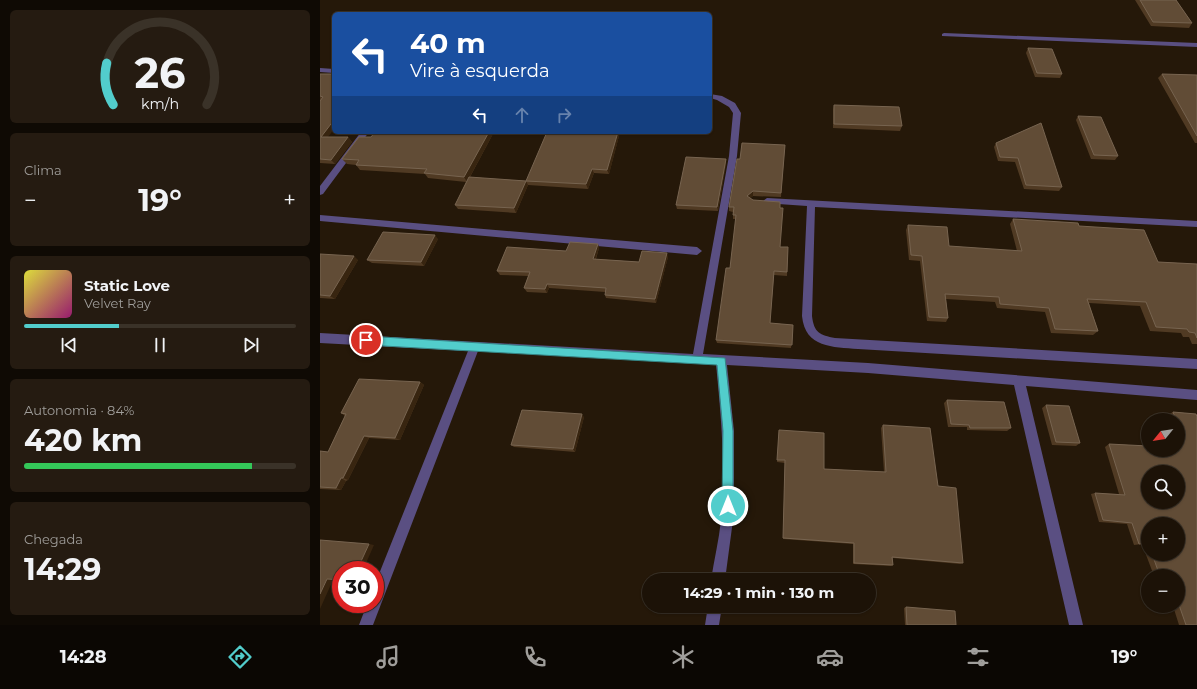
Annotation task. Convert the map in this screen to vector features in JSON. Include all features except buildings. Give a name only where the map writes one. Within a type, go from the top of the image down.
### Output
[{"type":"street","points":[[944,35],[1197,45]]},
{"type":"street","points":[[320,70],[332,70]]},
{"type":"street","points":[[697,359],[733,156],[737,113],[732,104],[712,96]]},
{"type":"street","points":[[320,192],[364,134]]},
{"type":"street","points":[[760,201],[1197,224]]},
{"type":"street","points":[[811,204],[807,316],[808,327],[812,333],[820,338],[833,341],[905,346],[1197,364]]},
{"type":"street","points":[[320,218],[697,251]]},
{"type":"street","points":[[320,338],[868,368],[1197,395]]},
{"type":"street","points":[[384,578],[475,346]]},
{"type":"street","points":[[719,573],[727,520],[728,491],[728,431],[721,361]]},
{"type":"street","points":[[1019,381],[1076,625]]},
{"type":"street","points":[[366,625],[371,613]]},
{"type":"street","points":[[712,625],[714,613]]},
{"type":"route","points":[[366,340],[721,361],[728,431],[728,506]]}]
